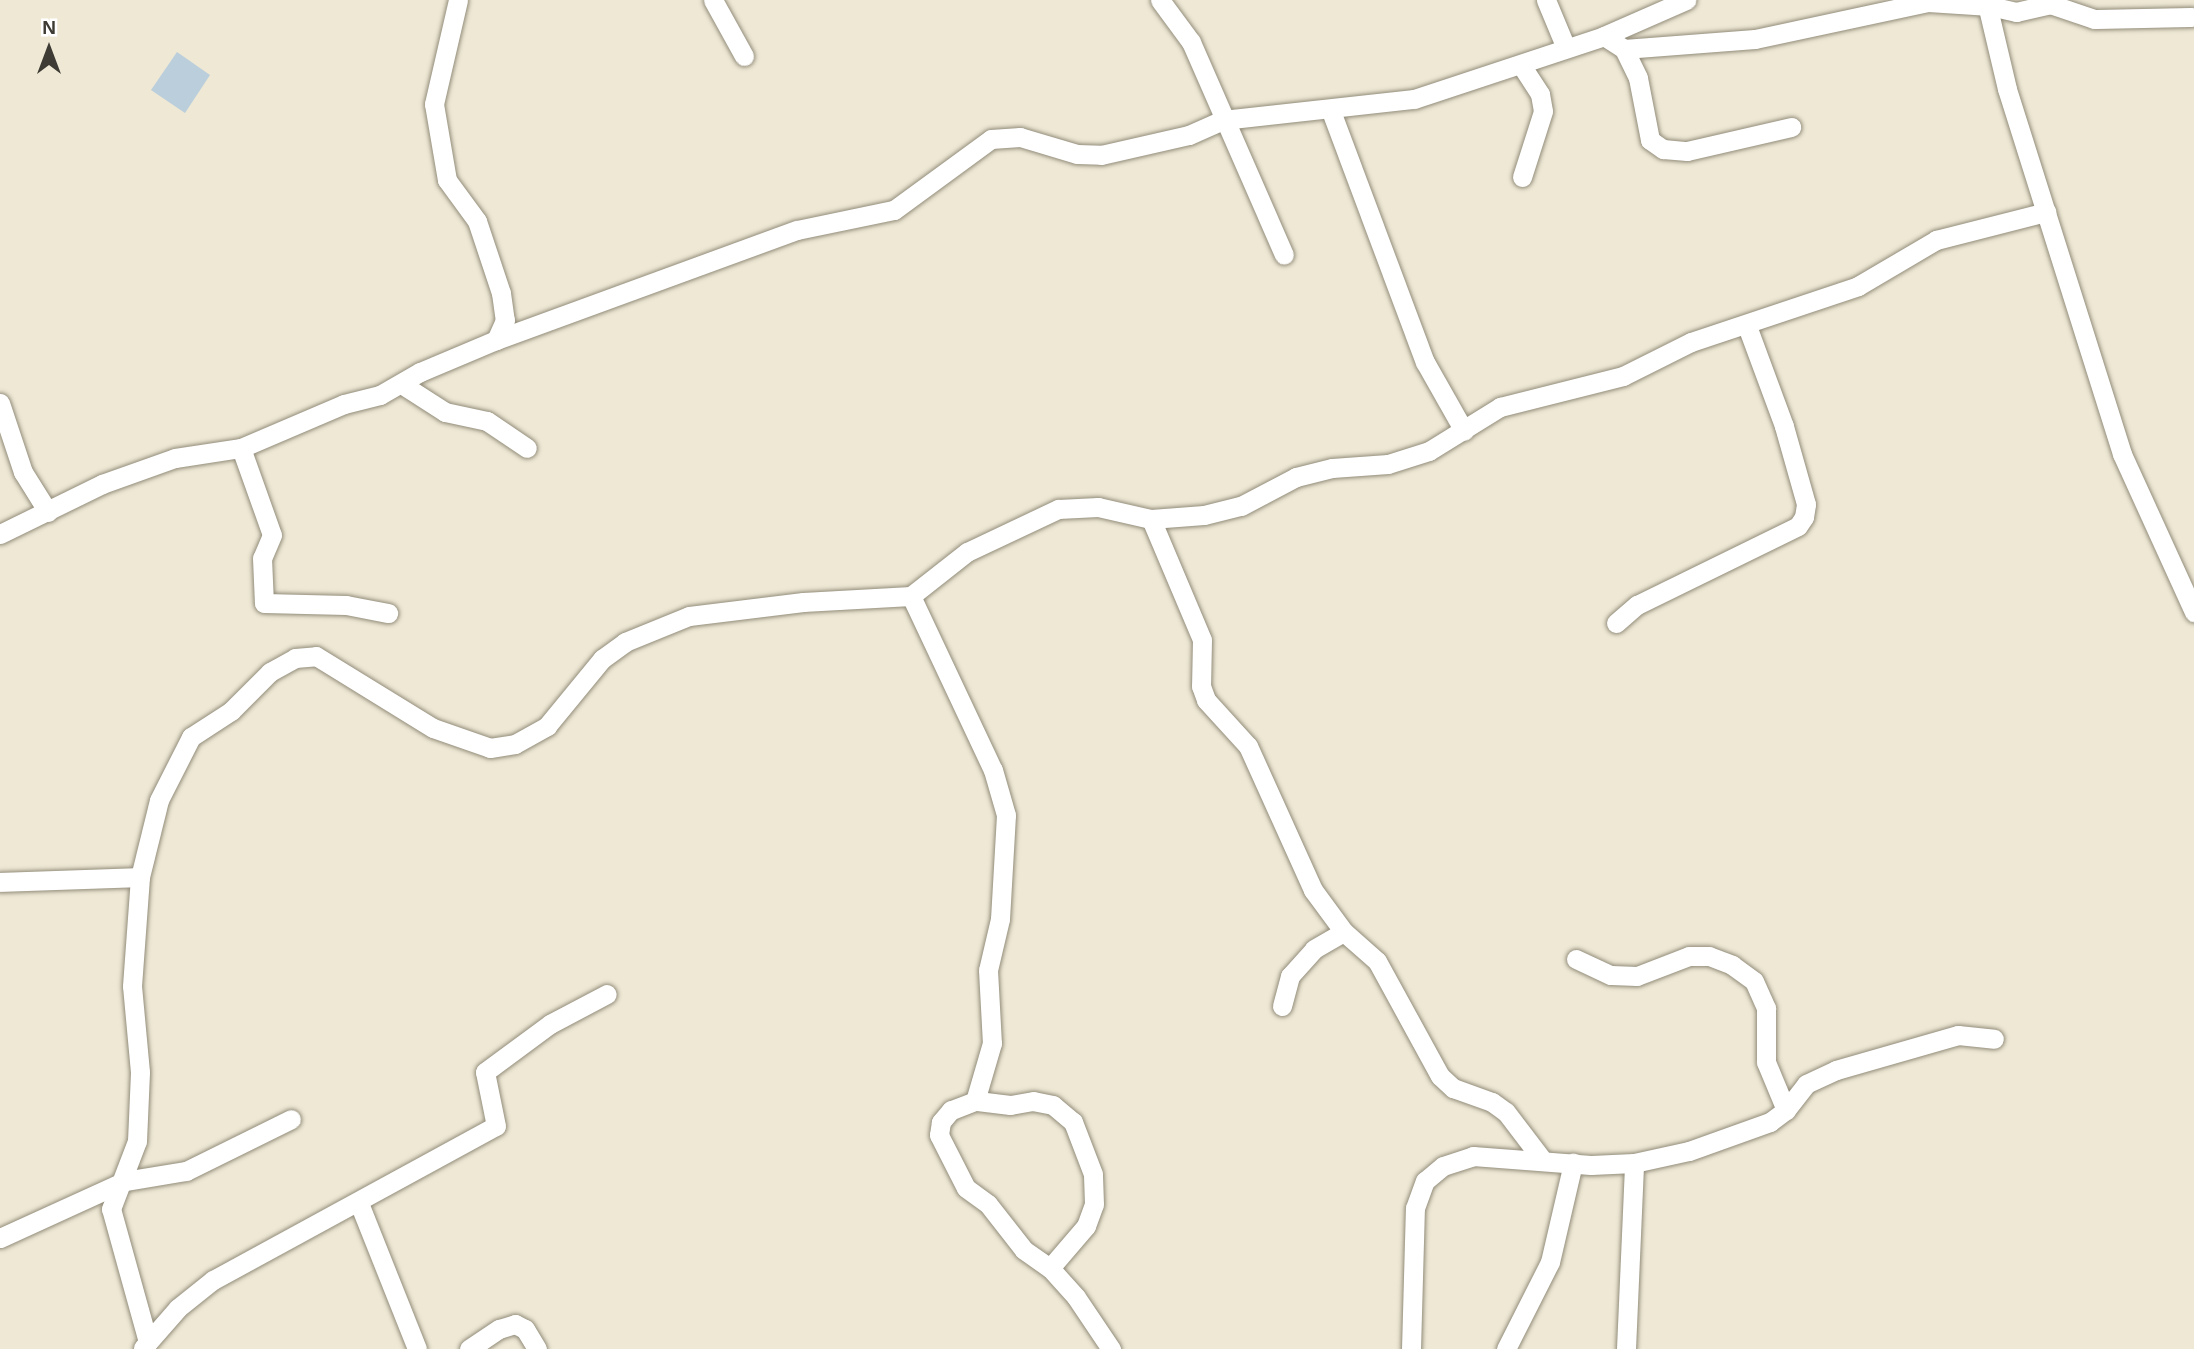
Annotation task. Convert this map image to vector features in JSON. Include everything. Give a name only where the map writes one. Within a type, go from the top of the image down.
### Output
[{"type":"street","points":[[458,0],[434,104],[447,180],[477,221],[500,293],[505,320],[496,340]]},
{"type":"street","points":[[713,0],[744,56]]},
{"type":"street","points":[[1160,0],[1191,42],[1284,256]]},
{"type":"street","points":[[1546,0],[1566,48]]},
{"type":"street","points":[[0,534],[102,484],[175,458],[241,449],[402,384],[420,372],[496,340],[797,230],[894,210],[991,139],[1020,137],[1077,154],[1101,155],[1189,135],[1223,120],[1331,111],[1414,99],[1522,66],[1604,36],[1686,0]]},
{"type":"street","points":[[1624,50],[1755,39],[1928,1],[1988,3],[2015,12],[2050,4],[2094,19],[2190,13]]},
{"type":"street","points":[[1988,3],[2007,89],[2122,454],[2190,577],[2194,612]]},
{"type":"street","points":[[1604,36],[1624,50],[1637,78],[1650,140],[1663,149],[1687,151],[1791,127]]},
{"type":"street","points":[[1522,66],[1540,94],[1543,111],[1522,177]]},
{"type":"street","points":[[1331,111],[1425,362],[1464,431]]},
{"type":"street","points":[[607,994],[550,1024],[485,1072],[496,1126],[359,1203],[303,1228],[212,1280],[145,1345],[111,1209],[124,1181],[137,1141],[140,1072],[132,986],[140,877],[159,800],[191,737],[231,711],[260,680],[295,658],[316,656],[328,660],[358,685],[433,728],[490,748],[515,744],[547,726],[602,659],[625,642],[689,617],[803,602],[911,596],[967,552],[1058,509],[1098,507],[1151,519],[1203,515],[1241,506],[1296,477],[1332,468],[1388,464],[1429,451],[1500,407],[1623,376],[1691,342],[1747,326],[1784,309],[1858,286],[1936,240],[2046,212]]},
{"type":"street","points":[[1616,622],[1637,605],[1798,526],[1804,517],[1806,504],[1784,426],[1747,326]]},
{"type":"street","points":[[402,384],[444,412],[487,421],[527,448]]},
{"type":"street","points":[[0,403],[23,472],[48,512]]},
{"type":"street","points":[[241,449],[272,535],[262,558],[264,603],[346,604],[388,613]]},
{"type":"street","points":[[1151,519],[1202,640],[1201,687],[1206,700],[1248,746],[1301,870],[1344,932],[1377,961],[1440,1076],[1453,1088],[1484,1098],[1506,1112],[1541,1158]]},
{"type":"street","points":[[911,596],[993,770],[1006,815],[1000,919],[988,970],[992,1043],[975,1101]]},
{"type":"street","points":[[0,882],[140,877]]},
{"type":"street","points":[[1282,1006],[1290,976],[1314,949],[1344,932]]},
{"type":"street","points":[[1576,959],[1611,975],[1637,976],[1689,957],[1709,956],[1732,965],[1754,981],[1766,1008],[1766,1062],[1786,1110]]},
{"type":"street","points":[[1410,1349],[1415,1208],[1425,1181],[1443,1166],[1474,1156],[1541,1158],[1573,1163],[1634,1163],[1689,1151],[1770,1122],[1786,1110],[1806,1084],[1836,1070],[1958,1035],[1994,1039]]},
{"type":"street","points":[[1050,1268],[1086,1226],[1094,1204],[1093,1174],[1086,1147],[1073,1122],[1053,1105],[975,1101],[951,1110],[941,1122],[939,1135],[948,1160],[966,1188],[988,1204],[1024,1250],[1050,1268],[1076,1297],[1111,1349]]},
{"type":"street","points":[[0,1238],[124,1181],[186,1171],[291,1119]]},
{"type":"street","points":[[1507,1349],[1549,1262],[1573,1163]]},
{"type":"street","points":[[1626,1349],[1634,1163]]},
{"type":"street","points":[[359,1203],[417,1349]]},
{"type":"street","points":[[469,1349],[499,1329],[515,1324],[525,1329],[537,1349]]},
{"type":"building","points":[[177,52],[210,75],[185,113],[151,90]]}]
